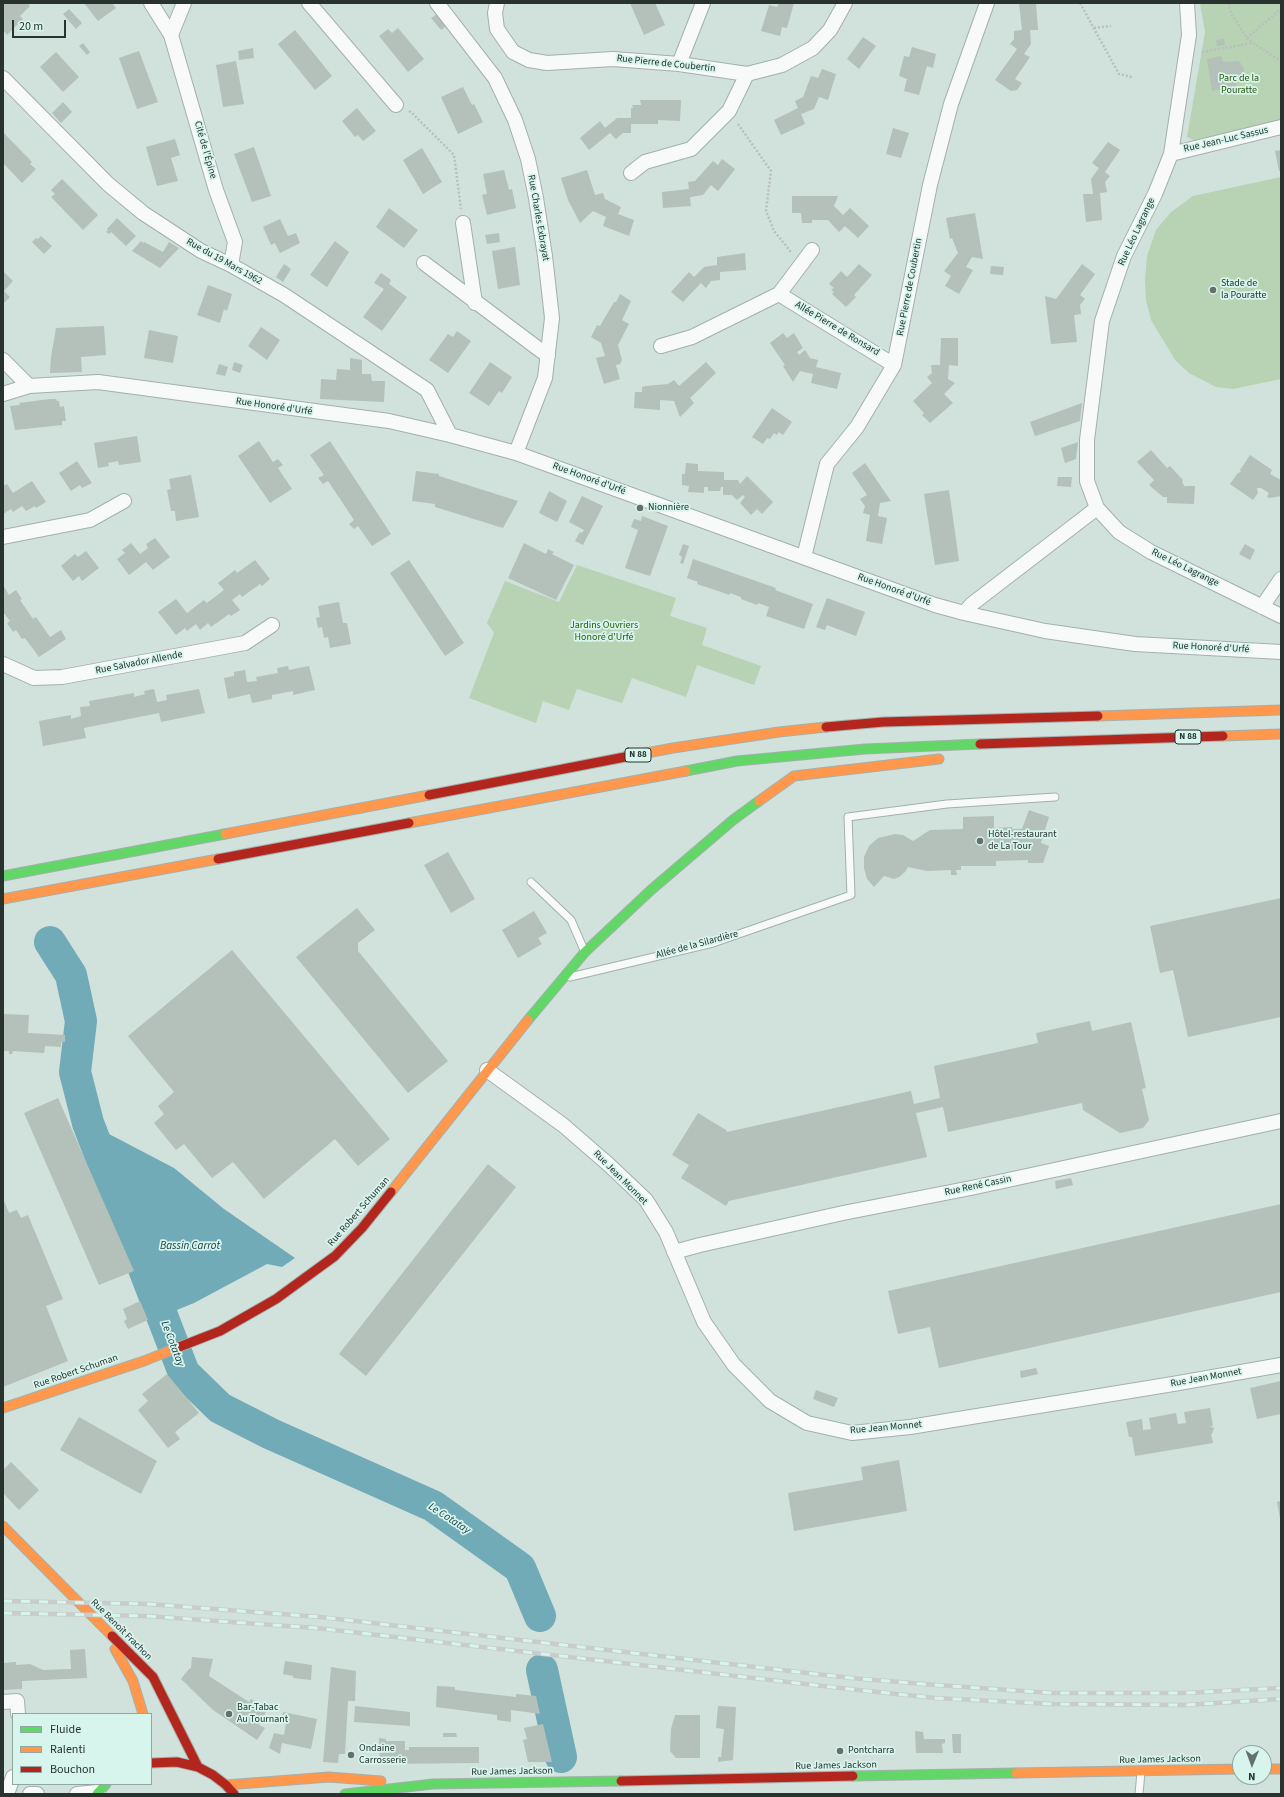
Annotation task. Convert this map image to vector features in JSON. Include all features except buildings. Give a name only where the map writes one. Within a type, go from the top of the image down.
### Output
[{"type":"main road","name":"N 88","points":[[3,876],[673,748],[780,732],[883,722],[1281,710]]},
{"type":"main road","name":"N 88","points":[[3,899],[421,819],[737,761],[865,748],[1095,739],[1281,734]]},
{"type":"main road","points":[[978,754],[1095,739]]},
{"type":"main road","name":"Rue Robert Schuman","points":[[3,1408],[192,1343],[227,1327],[276,1299],[335,1256],[362,1228],[433,1141],[487,1070],[585,952],[651,890],[733,820],[794,776],[947,758]]},
{"type":"main road","name":"Rue Benoît Frachon","points":[[3,1526],[152,1677],[198,1767]]},
{"type":"main road","points":[[106,1632],[133,1681],[143,1713]]},
{"type":"main road","points":[[152,1763],[177,1762],[198,1767],[213,1775],[226,1785],[234,1794]]},
{"type":"main road","name":"Rue James Jackson","points":[[226,1785],[329,1777],[433,1784],[1232,1770]]},
{"type":"main road","name":"Rue James Jackson","points":[[345,1794],[433,1784]]},
{"type":"street","name":"Cité de l'Épine","points":[[151,3],[171,35],[216,190],[235,242],[231,265]]},
{"type":"street","points":[[171,35],[184,3]]},
{"type":"street","points":[[308,3],[396,105]]},
{"type":"street","name":"Rue Charles Exbrayat","points":[[437,3],[495,78],[515,120],[528,159],[545,256],[552,318],[545,378],[516,453]]},
{"type":"street","name":"Rue Pierre de Coubertin","points":[[497,3],[495,13],[497,28],[513,52],[529,60],[546,63],[613,59],[679,64],[747,74],[782,65],[813,48],[830,30],[845,3]]},
{"type":"street","points":[[679,64],[703,3]]},
{"type":"street","name":"Rue Pierre de Coubertin","points":[[804,557],[827,464],[857,427],[894,365],[930,185],[951,104],[987,3]]},
{"type":"street","name":"Rue Léo Lagrange","points":[[1187,3],[1189,35],[1170,154],[1155,194],[1124,256],[1102,321],[1086,440],[1087,480],[1097,508],[1119,532],[1151,552],[1281,616]]},
{"type":"street","points":[[631,173],[645,162],[691,148],[729,111],[747,74]]},
{"type":"street","name":"Rue du 19 Mars 1962","points":[[3,78],[108,184],[143,213],[201,251],[231,265],[284,296],[427,390],[450,435]]},
{"type":"street","name":"Rue Jean-Luc Sassus","points":[[1170,154],[1281,127]]},
{"type":"street","points":[[463,223],[475,303]]},
{"type":"street","points":[[661,346],[692,337],[779,294],[812,250]]},
{"type":"street","points":[[424,263],[475,303],[548,356]]},
{"type":"street","name":"Allée Pierre de Ronsard","points":[[779,294],[894,365]]},
{"type":"street","points":[[3,360],[29,386]]},
{"type":"street","name":"Rue Honoré d'Urfé","points":[[3,394],[29,386],[98,382],[280,408],[389,421],[450,435],[516,453],[935,605],[964,613],[1045,631],[1135,644],[1281,652]]},
{"type":"street","points":[[3,537],[90,520],[124,501]]},
{"type":"street","points":[[964,613],[972,604],[1097,508]]},
{"type":"street","points":[[1262,606],[1281,579]]},
{"type":"street","name":"Rue Salvador Allende","points":[[3,664],[34,678],[62,677],[245,643],[272,625]]},
{"type":"street","name":"Rue Jean Monnet","points":[[487,1070],[563,1125],[608,1164],[646,1200],[666,1232],[704,1322],[734,1365],[770,1401],[807,1423],[852,1433],[917,1426],[1281,1365]]},
{"type":"street","name":"Rue René Cassin","points":[[674,1252],[700,1244],[843,1213],[979,1186],[1281,1121]]},
{"type":"street","points":[[3,1702],[17,1701],[18,1713]]},
{"type":"street","points":[[7,1794],[12,1780]]},
{"type":"street","points":[[77,1794],[100,1790]]},
{"type":"street","points":[[30,1794],[37,1794]]},
{"type":"lane","name":"Allée de la Silardière","points":[[564,978],[713,943],[851,895],[848,817],[947,804],[1055,797]]},
{"type":"lane","points":[[531,882],[571,920],[585,952]]},
{"type":"lane","points":[[1139,1794],[1141,1771]]},
{"type":"path","points":[[1080,3],[1119,74],[1132,77]]},
{"type":"path","points":[[1228,3],[1232,15],[1247,38],[1252,43],[1281,60]]},
{"type":"path","points":[[1247,38],[1280,10]]},
{"type":"path","points":[[1094,28],[1111,26]]},
{"type":"path","points":[[1186,54],[1252,43]]},
{"type":"path","points":[[396,105],[412,113],[454,156],[463,223]]},
{"type":"path","points":[[729,111],[771,171],[766,212],[774,231],[801,263]]},
{"type":"green space","name":"Parc de la Pouratte","points":[[1200,3],[1281,3],[1281,121],[1195,141],[1187,137],[1205,32]]},
{"type":"green space","name":"Stade de la Pouratte","points":[[1281,177],[1281,379],[1233,389],[1216,387],[1189,373],[1175,360],[1151,320],[1146,300],[1145,280],[1147,256],[1156,230],[1170,213],[1193,196]]},
{"type":"green space","name":"Jardins Ouvriers Honoré d'Urfé","points":[[577,565],[676,598],[670,616],[707,628],[702,645],[761,666],[754,685],[697,665],[686,697],[632,678],[622,703],[577,689],[569,710],[543,701],[536,723],[469,698],[494,633],[487,623],[505,581],[559,602]]},
{"type":"water","name":"Bassin Carrot","points":[[88,1123],[174,1168],[224,1209],[295,1258],[282,1267],[267,1264],[194,1303],[162,1316]]},
{"type":"waterway","name":"Le Cotatay","points":[[50,942],[71,975],[81,1021],[75,1072],[88,1123],[184,1373],[220,1408],[271,1434],[433,1506],[520,1568],[540,1616]]},
{"type":"waterway","name":"Le Cotatay","points":[[542,1670],[561,1757]]},
{"type":"railway","points":[[3,1601],[148,1604],[320,1617],[851,1678],[1052,1693],[1185,1693],[1281,1688]]},
{"type":"railway","points":[[3,1613],[146,1616],[316,1628],[935,1698],[1052,1704],[1185,1705],[1281,1699]]},
{"type":"traffic: fast","points":[[686,771],[737,761],[865,749],[980,744]]},
{"type":"traffic: fast","points":[[585,952],[651,890],[733,820],[759,801]]},
{"type":"traffic: fast","points":[[3,876],[225,834]]},
{"type":"traffic: fast","points":[[528,1020],[585,952]]},
{"type":"traffic: fast","points":[[853,1776],[1016,1773]]},
{"type":"traffic: fast","points":[[345,1794],[433,1784],[621,1781]]},
{"type":"traffic: fast","points":[[97,1794],[105,1785]]},
{"type":"traffic: slow","points":[[1098,716],[1281,710]]},
{"type":"traffic: slow","points":[[625,757],[779,732],[826,727]]},
{"type":"traffic: slow","points":[[1223,736],[1281,734]]},
{"type":"traffic: slow","points":[[759,801],[794,776],[939,759]]},
{"type":"traffic: slow","points":[[409,823],[686,771]]},
{"type":"traffic: slow","points":[[225,834],[429,795]]},
{"type":"traffic: slow","points":[[3,899],[218,859]]},
{"type":"traffic: slow","points":[[391,1192],[528,1020]]},
{"type":"traffic: slow","points":[[3,1408],[144,1361],[174,1349]]},
{"type":"traffic: slow","points":[[3,1526],[112,1636]]},
{"type":"traffic: slow","points":[[115,1649],[133,1681],[143,1713]]},
{"type":"traffic: slow","points":[[1016,1773],[1232,1769]]},
{"type":"traffic: slow","points":[[1272,1769],[1281,1769]]},
{"type":"traffic: slow","points":[[226,1785],[329,1777],[381,1781]]},
{"type":"traffic: jam","points":[[826,727],[883,722],[1098,716]]},
{"type":"traffic: jam","points":[[980,744],[1223,736]]},
{"type":"traffic: jam","points":[[429,795],[625,757]]},
{"type":"traffic: jam","points":[[218,859],[409,823]]},
{"type":"traffic: jam","points":[[174,1349],[220,1331],[276,1299],[335,1256],[362,1228],[391,1192]]},
{"type":"traffic: jam","points":[[112,1636],[153,1677],[198,1767]]},
{"type":"traffic: jam","points":[[152,1763],[177,1762],[198,1767],[213,1775],[226,1785],[234,1794]]},
{"type":"traffic: jam","points":[[621,1781],[853,1776]]},
{"type":"place","name":"Stade de la Pouratte","points":[[1213,290]]},
{"type":"place","name":"Nionnière","points":[[640,508]]},
{"type":"place","name":"Hôtel-restaurant de La Tour","points":[[980,841]]},
{"type":"place","name":"Bar-Tabac Au Tournant","points":[[229,1714]]},
{"type":"place","name":"Pontcharra","points":[[840,1751]]},
{"type":"place","name":"Ondaine Carrosserie","points":[[351,1755]]}]
